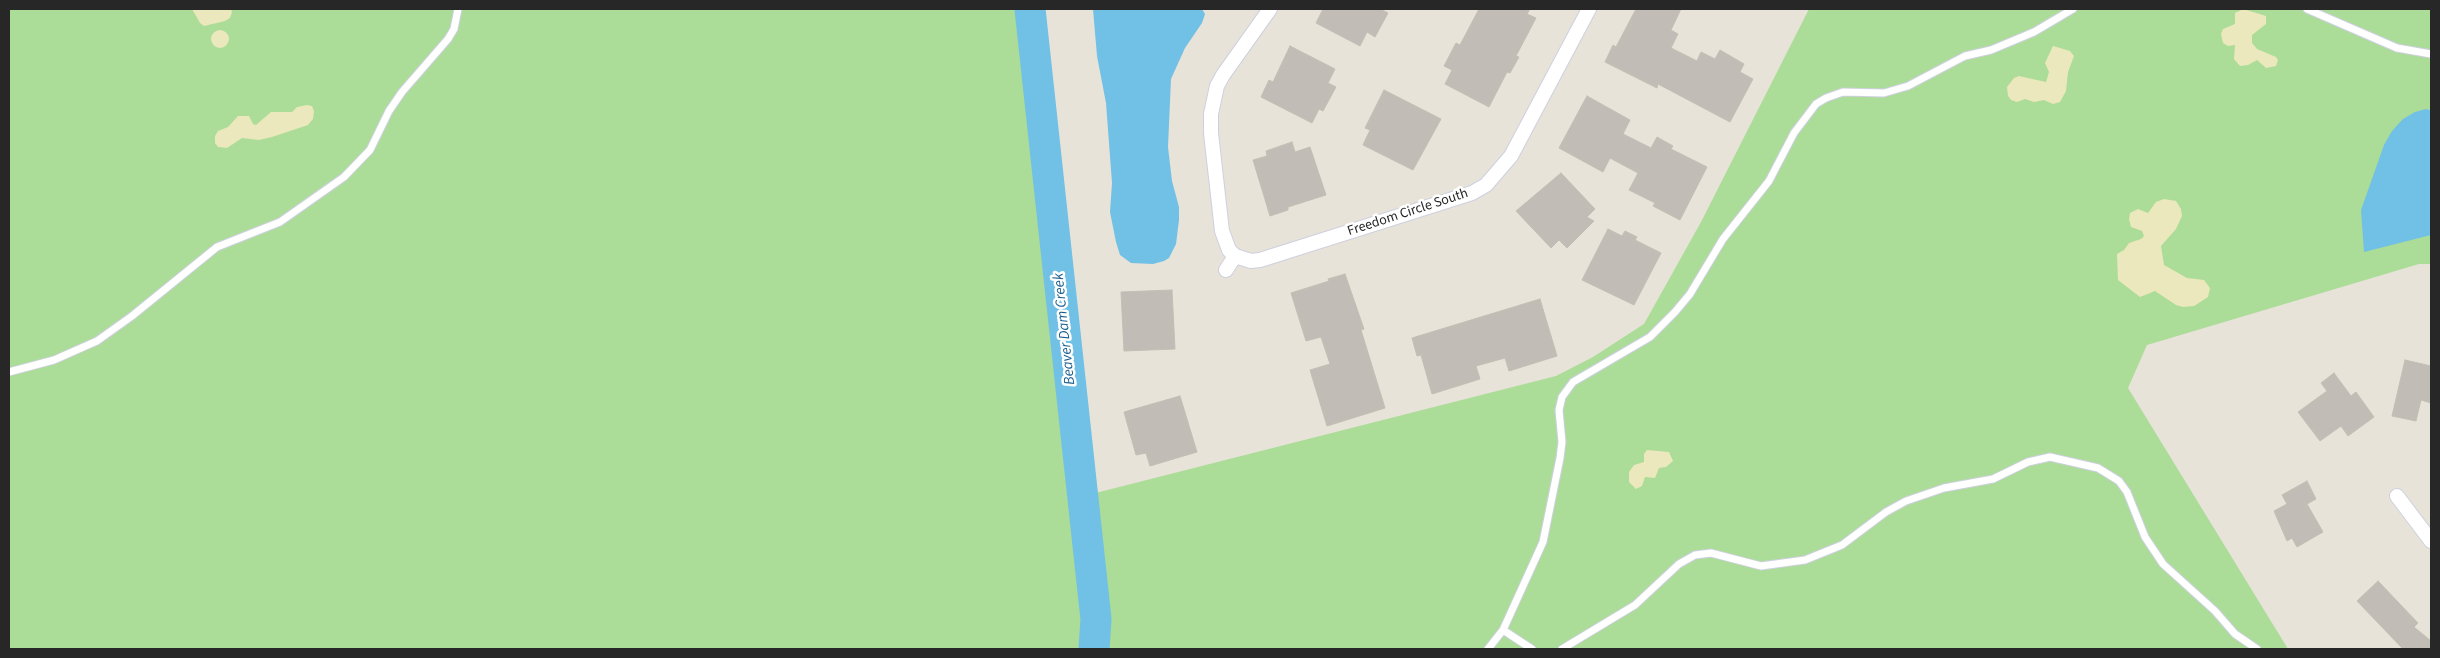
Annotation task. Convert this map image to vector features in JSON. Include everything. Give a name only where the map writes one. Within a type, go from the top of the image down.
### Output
[{"type":"street","points":[[1226,270],[1235,256],[1228,250],[1222,231],[1211,133],[1213,100],[1223,75],[1270,9]]},
{"type":"street","name":"Freedom Circle South","points":[[1235,256],[1243,260],[1260,260],[1472,193],[1486,185],[1511,156],[1589,9]]},
{"type":"street","points":[[2397,496],[2431,541]]},
{"type":"lane","points":[[9,372],[54,360],[102,338],[217,247],[266,228],[292,215],[344,177],[362,160],[377,139],[388,111],[418,70],[438,51],[454,29],[458,9]]},
{"type":"lane","points":[[1488,649],[1503,630],[1543,542],[1560,458],[1562,442],[1559,410],[1562,397],[1573,382],[1650,337],[1675,312],[1690,294],[1723,239],[1769,182],[1794,133],[1816,104],[1843,92],[1884,93],[1902,88],[1965,56],[1991,50],[2034,32],[2073,9]]},
{"type":"lane","points":[[2307,9],[2396,48],[2431,54]]},
{"type":"lane","points":[[1562,649],[1635,605],[1679,564],[1695,555],[1720,555],[1743,563],[1760,566],[1805,560],[1837,548],[1886,512],[1906,501],[1944,488],[1993,479],[2028,462],[2050,457],[2066,459],[2098,468],[2119,481],[2127,492],[2145,537],[2163,564],[2215,611],[2235,634],[2257,649]]},
{"type":"lane","points":[[1503,630],[1532,649]]},
{"type":"green space","points":[[9,9],[1016,9],[1068,500],[1556,376],[1593,357],[1644,324],[1701,222],[1809,9],[2431,9],[2431,110],[2426,109],[2426,235],[2431,235],[2431,264],[2419,264],[2147,345],[2128,388],[2288,649],[9,649]]},
{"type":"sand","points":[[192,9],[231,9],[232,12],[230,18],[225,21],[204,26],[200,23]]},
{"type":"sand","points":[[2243,9],[2266,16],[2266,24],[2252,35],[2252,43],[2257,49],[2276,57],[2278,60],[2276,66],[2266,68],[2257,60],[2248,65],[2240,66],[2234,59],[2235,45],[2228,46],[2223,43],[2221,34],[2223,29],[2235,24],[2235,13]]},
{"type":"sand","points":[[216,30],[224,30],[229,35],[227,46],[216,48],[211,43],[211,35]]},
{"type":"sand","points":[[2053,46],[2070,51],[2074,56],[2068,72],[2066,91],[2060,102],[2053,104],[2044,100],[2034,102],[2025,99],[2017,102],[2011,100],[2008,96],[2007,87],[2014,78],[2019,76],[2046,82],[2049,72],[2045,63]]},
{"type":"sand","points":[[312,106],[314,111],[313,119],[308,125],[259,140],[242,138],[227,148],[218,147],[215,143],[215,136],[218,131],[228,127],[238,116],[249,116],[253,124],[256,125],[271,112],[292,112],[297,107]]},
{"type":"sand","points":[[2164,199],[2176,201],[2181,209],[2182,216],[2176,229],[2161,246],[2164,265],[2187,278],[2204,280],[2210,288],[2208,297],[2194,306],[2183,307],[2176,305],[2155,291],[2140,297],[2118,280],[2117,254],[2124,250],[2129,243],[2144,236],[2142,231],[2131,227],[2130,213],[2138,209],[2148,213],[2156,202]]},
{"type":"sand","points":[[1647,450],[1669,452],[1673,461],[1666,467],[1659,468],[1655,478],[1645,477],[1642,486],[1636,489],[1629,482],[1629,472],[1634,465],[1644,462],[1644,454]]},
{"type":"water","points":[[1093,9],[1202,9],[1205,14],[1202,23],[1185,48],[1171,79],[1168,147],[1172,181],[1179,207],[1179,220],[1176,244],[1169,258],[1153,264],[1131,263],[1120,255],[1116,242],[1110,212],[1112,183],[1106,103],[1097,56]]},
{"type":"water","points":[[2426,109],[2431,110],[2431,235],[2364,252],[2361,210],[2384,145],[2392,131],[2403,119],[2415,112]]},
{"type":"building","points":[[1323,9],[1380,9],[1388,13],[1375,37],[1367,32],[1360,46],[1316,23]]},
{"type":"building","points":[[1479,9],[1530,9],[1527,14],[1536,18],[1516,56],[1519,57],[1510,73],[1507,72],[1489,107],[1445,84],[1452,70],[1444,66],[1456,43],[1460,45]]},
{"type":"building","points":[[1636,9],[1681,9],[1671,30],[1678,34],[1671,48],[1697,61],[1701,52],[1715,59],[1720,50],[1744,64],[1740,72],[1753,79],[1730,122],[1658,84],[1657,88],[1605,62],[1613,45],[1616,47]]},
{"type":"building","points":[[1290,46],[1335,69],[1328,83],[1336,87],[1323,111],[1319,109],[1312,123],[1261,97],[1269,80],[1273,82]]},
{"type":"building","points":[[1384,90],[1441,119],[1413,170],[1363,145],[1370,130],[1365,128]]},
{"type":"building","points":[[1587,96],[1630,120],[1623,134],[1651,148],[1657,137],[1673,146],[1671,149],[1707,167],[1680,220],[1653,206],[1655,203],[1629,190],[1638,173],[1610,158],[1603,172],[1559,148]]},
{"type":"building","points":[[1292,142],[1295,152],[1310,147],[1326,195],[1288,207],[1288,210],[1270,216],[1253,160],[1267,156],[1266,151]]},
{"type":"building","points":[[1561,173],[1595,209],[1587,217],[1594,221],[1567,248],[1559,240],[1551,248],[1516,211]]},
{"type":"building","points":[[1608,229],[1622,236],[1625,231],[1637,237],[1635,240],[1661,253],[1634,305],[1582,280]]},
{"type":"building","points":[[1345,274],[1364,329],[1361,330],[1385,408],[1327,426],[1310,370],[1330,364],[1321,337],[1306,341],[1291,293]]},
{"type":"building","points":[[1172,290],[1175,349],[1124,351],[1121,292]]},
{"type":"building","points":[[1540,299],[1557,356],[1509,371],[1505,358],[1476,366],[1480,379],[1432,394],[1421,355],[1417,356],[1412,338]]},
{"type":"building","points":[[2405,360],[2431,366],[2431,403],[2421,400],[2416,421],[2392,416]]},
{"type":"building","points":[[2334,373],[2351,396],[2356,392],[2374,417],[2348,436],[2341,426],[2320,441],[2298,412],[2327,391],[2321,383]]},
{"type":"building","points":[[1180,396],[1197,452],[1150,466],[1146,453],[1136,455],[1124,412]]},
{"type":"building","points":[[2307,481],[2316,499],[2307,504],[2323,532],[2297,547],[2292,538],[2287,541],[2274,511],[2287,504],[2282,495]]},
{"type":"building","points":[[2378,581],[2418,623],[2414,627],[2431,641],[2431,649],[2403,649],[2357,601]]},
{"type":"waterway","name":"Beaver Dam Creek","points":[[1030,9],[1096,619],[1094,649]]}]
